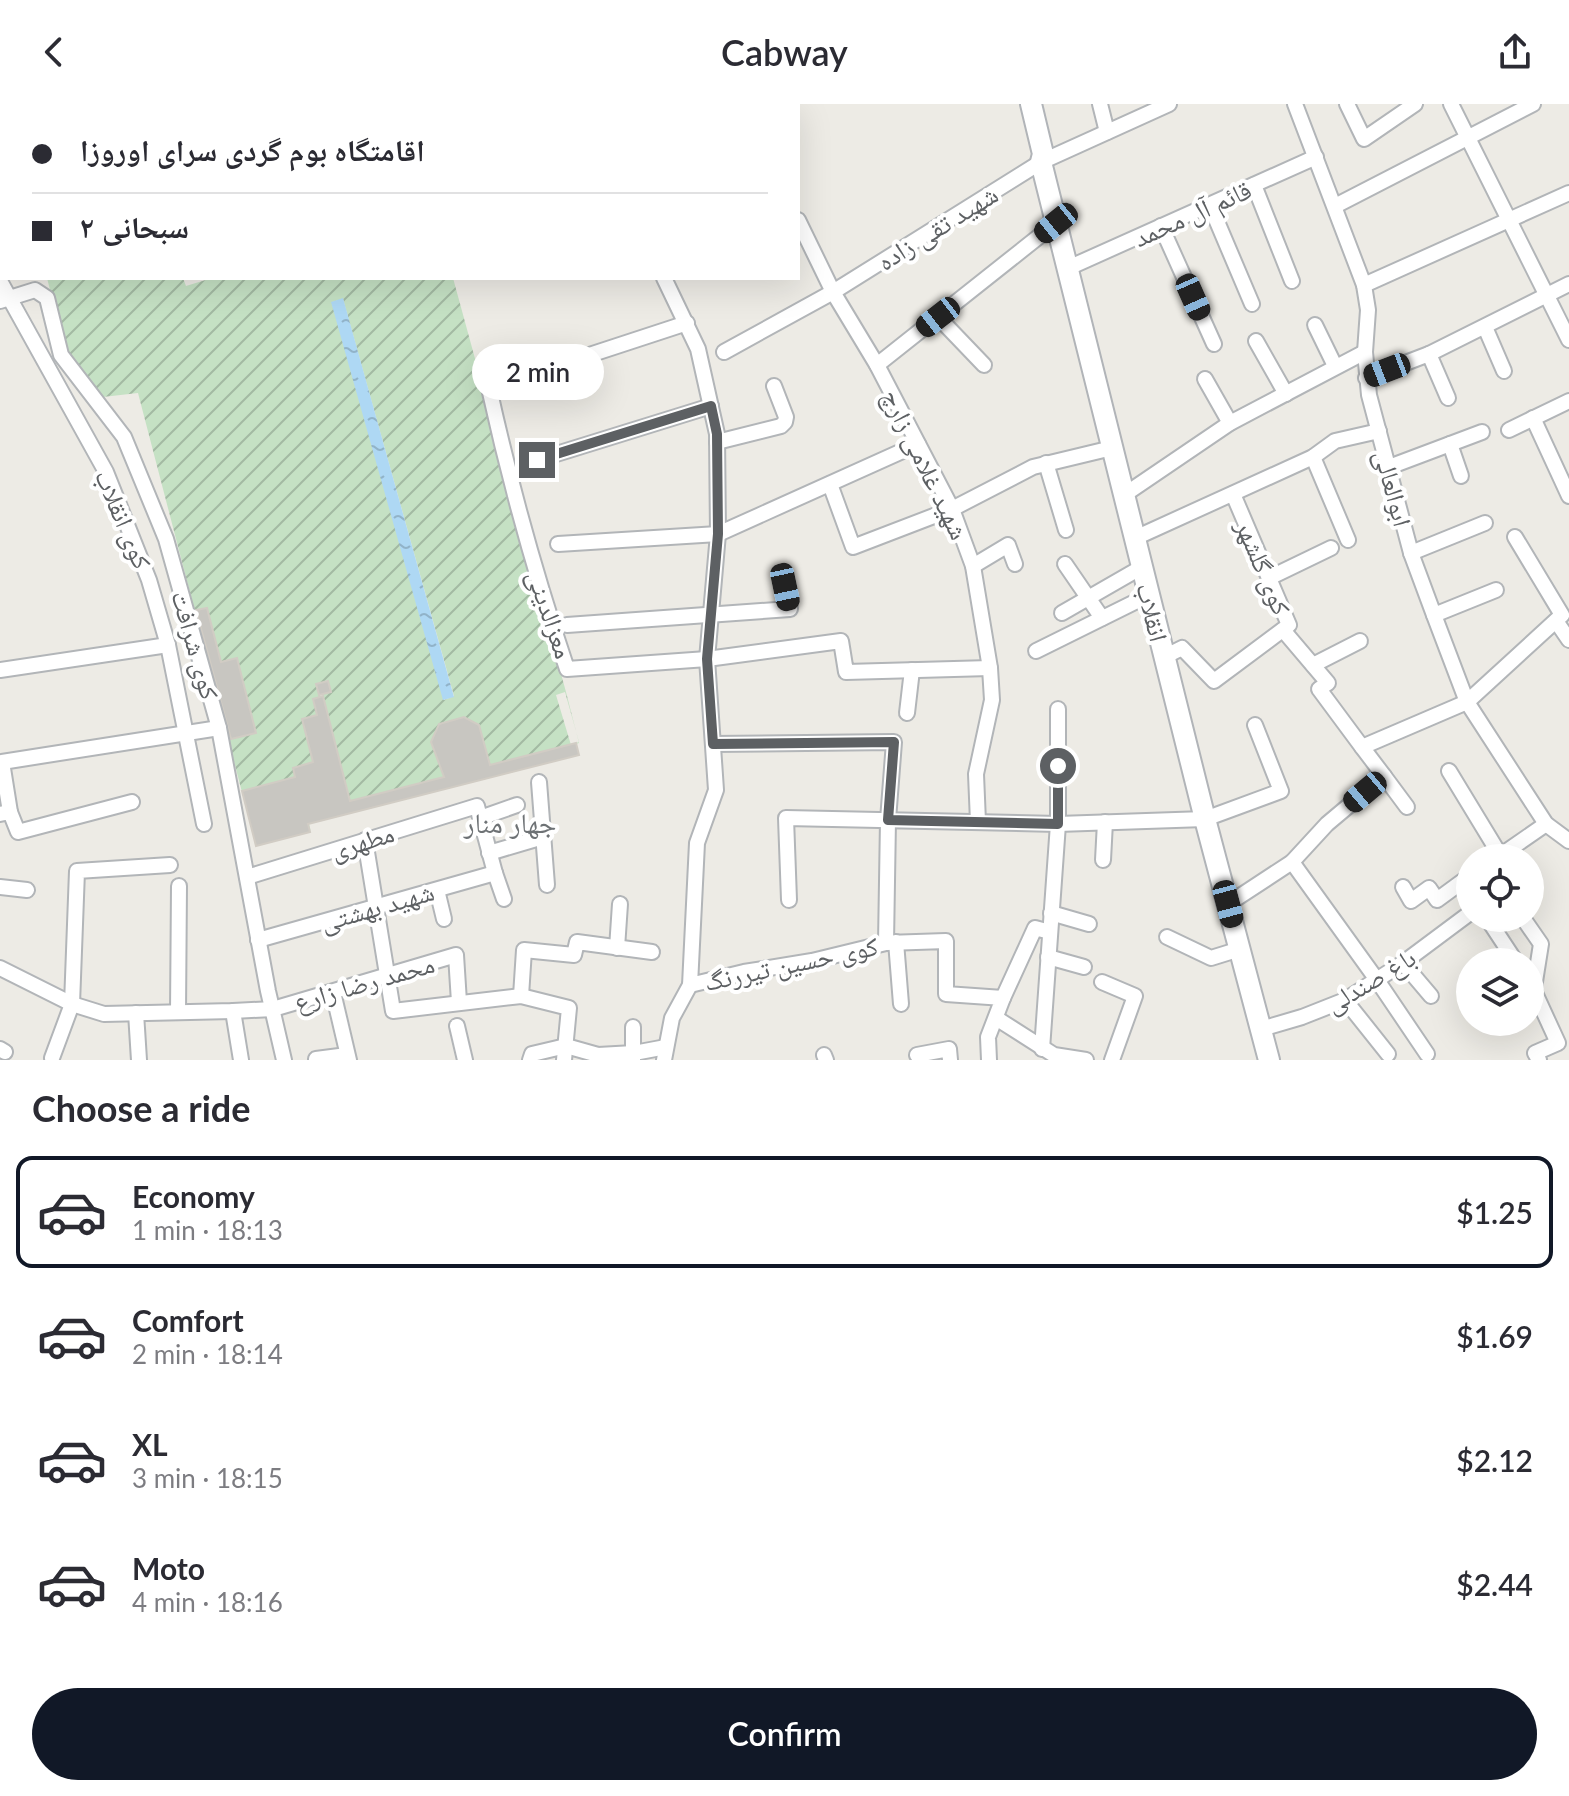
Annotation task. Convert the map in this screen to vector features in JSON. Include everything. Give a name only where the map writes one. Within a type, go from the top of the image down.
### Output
[{"type":"main road","points":[[1019,104],[1032,157],[1041,162],[1043,154],[1031,104]]},
{"type":"main road","name":"انقلاب","points":[[1041,162],[1205,819],[1269,1060]]},
{"type":"street","points":[[1100,104],[1107,132]]},
{"type":"street","name":"ابوالعالی","points":[[1295,104],[1364,285],[1368,310],[1366,378],[1411,553],[1434,615],[1467,702],[1546,824],[1567,837]]},
{"type":"street","points":[[1347,104],[1364,139],[1415,104]]},
{"type":"street","points":[[1451,104],[1569,340]]},
{"type":"street","points":[[1335,206],[1533,104]]},
{"type":"street","name":"شهید تقی زاده","points":[[724,352],[833,292],[1041,162],[1163,105]]},
{"type":"street","name":"قائم آل محمد","points":[[1068,268],[1316,157]]},
{"type":"street","points":[[1254,185],[1292,281]]},
{"type":"street","points":[[1364,285],[1569,193]]},
{"type":"street","points":[[1210,205],[1252,304]]},
{"type":"street","points":[[877,365],[1056,223]]},
{"type":"street","name":"شهید غلامی زارچ","points":[[800,224],[833,292],[877,365],[952,509],[973,566],[990,668],[992,700],[976,774],[978,822]]},
{"type":"street","points":[[1161,226],[1214,344]]},
{"type":"street","name":"کوی حسین تیررنگ","points":[[665,280],[698,349],[717,442],[718,534],[707,659],[716,790],[697,843],[690,985],[891,942],[946,941],[946,994],[1003,998]]},
{"type":"street","name":"کوی انقلاب","points":[[0,281],[5,299],[106,472],[149,580],[168,645],[204,824]]},
{"type":"street","points":[[1366,378],[1429,354],[1569,284]]},
{"type":"street","name":"کوی شرافت","points":[[5,299],[35,290],[47,298],[61,355],[124,437],[166,539],[219,728],[258,940],[284,1060]]},
{"type":"street","points":[[938,317],[984,365]]},
{"type":"street","points":[[510,381],[687,323]]},
{"type":"street","points":[[1315,325],[1335,366]]},
{"type":"street","points":[[1485,327],[1504,371]]},
{"type":"street","points":[[1256,341],[1286,394]]},
{"type":"street","points":[[1124,495],[1230,423],[1365,352]]},
{"type":"street","points":[[1429,354],[1448,398]]},
{"type":"street","points":[[1205,379],[1230,423]]},
{"type":"street","points":[[717,442],[781,426],[786,417],[774,386]]},
{"type":"street","name":"معزالدینی","points":[[489,388],[506,467],[567,669],[707,659],[841,641],[846,672],[912,670]]},
{"type":"street","points":[[1509,430],[1569,401]]},
{"type":"street","points":[[537,460],[711,406]]},
{"type":"street","points":[[1533,418],[1569,496]]},
{"type":"street","points":[[1135,538],[1313,457],[1335,441],[1379,431]]},
{"type":"street","points":[[1389,467],[1482,432]]},
{"type":"street","points":[[558,544],[718,534],[918,444]]},
{"type":"street","points":[[1450,444],[1461,476]]},
{"type":"street","points":[[830,484],[853,547],[952,509],[1033,467],[1112,448]]},
{"type":"street","points":[[1313,457],[1348,540]]},
{"type":"street","points":[[1046,463],[1066,530]]},
{"type":"street","name":"کوی گلشهر","points":[[1164,657],[1182,648],[1214,681],[1289,625],[1233,494]]},
{"type":"street","points":[[1411,553],[1485,523]]},
{"type":"street","points":[[1362,747],[1467,702],[1562,615],[1515,537]]},
{"type":"street","points":[[973,566],[1008,545],[1015,564]]},
{"type":"street","points":[[1269,578],[1331,548]]},
{"type":"street","points":[[1065,564],[1102,618]]},
{"type":"street","points":[[1062,613],[1142,567]]},
{"type":"street","points":[[567,625],[790,609],[785,587]]},
{"type":"street","points":[[1434,615],[1496,590]]},
{"type":"street","points":[[1036,651],[1149,595]]},
{"type":"street","points":[[1556,621],[1569,640]]},
{"type":"street","points":[[1283,630],[1328,683],[1319,689],[1407,807]]},
{"type":"street","points":[[1313,665],[1360,641]]},
{"type":"street","points":[[0,670],[168,645]]},
{"type":"street","points":[[907,713],[912,670],[990,668]]},
{"type":"street","points":[[1049,1055],[1048,957],[1058,824],[1058,709]]},
{"type":"street","points":[[789,900],[786,818],[1058,824],[1205,819],[1281,791],[1255,725]]},
{"type":"street","points":[[132,802],[18,832],[5,813],[2,762],[219,728]]},
{"type":"street","points":[[713,744],[894,742],[888,820],[891,942],[901,1004]]},
{"type":"street","points":[[1449,771],[1491,844]]},
{"type":"street","points":[[1228,904],[1292,862],[1327,824],[1384,776]]},
{"type":"street","points":[[539,782],[547,885]]},
{"type":"street","name":"مطهری","points":[[247,877],[365,840],[517,805]]},
{"type":"street","points":[[478,812],[504,899]]},
{"type":"street","points":[[1103,860],[1105,822]]},
{"type":"street","points":[[1517,844],[1546,824]]},
{"type":"street","points":[[489,853],[543,837]]},
{"type":"street","points":[[365,840],[393,1011],[521,996],[569,1008],[565,1053]]},
{"type":"street","points":[[1292,862],[1427,1054]]},
{"type":"street","points":[[52,1058],[72,1004],[77,871],[170,865]]},
{"type":"street","name":"شهید بهشتی","points":[[258,940],[495,873]]},
{"type":"street","points":[[178,1012],[179,886]]},
{"type":"street","points":[[0,887],[27,890]]},
{"type":"street","points":[[1403,887],[1411,901],[1429,888],[1437,900],[1456,888]]},
{"type":"street","points":[[437,890],[444,919]]},
{"type":"street","points":[[617,948],[620,904]]},
{"type":"street","points":[[1051,913],[1089,924]]},
{"type":"street","name":"باغ صندلی","points":[[1261,1029],[1345,1000],[1403,963],[1456,923]]},
{"type":"street","points":[[985,1059],[988,1037],[1035,928],[1050,932]]},
{"type":"street","points":[[1167,937],[1211,958],[1240,949]]},
{"type":"street","points":[[521,996],[524,950],[574,955],[577,942],[652,952]]},
{"type":"street","name":"محمد رضا زارع","points":[[0,968],[72,1004],[104,1014],[233,1011],[273,1009],[456,955],[459,1002]]},
{"type":"street","points":[[1048,957],[1084,967]]},
{"type":"street","points":[[1403,963],[1431,996]]},
{"type":"street","points":[[1102,982],[1135,996],[1112,1060]]},
{"type":"street","points":[[530,1060],[532,1054],[633,1057],[665,1054],[672,1018],[690,985]]},
{"type":"street","points":[[316,1059],[348,1057],[333,992]]},
{"type":"street","points":[[1345,1000],[1388,1054]]},
{"type":"street","points":[[233,1011],[241,1060]]},
{"type":"street","points":[[1539,1060],[1535,1053],[1558,1043],[1544,1012]]},
{"type":"street","points":[[136,1013],[139,1060]]},
{"type":"street","points":[[996,1018],[1049,1055],[1086,1060]]},
{"type":"street","points":[[457,1026],[465,1060]]},
{"type":"street","points":[[633,1027],[633,1057]]},
{"type":"street","points":[[917,1055],[949,1049],[950,1060]]},
{"type":"green space","points":[[48,280],[184,280],[186,286],[206,280],[454,280],[566,692],[576,732],[565,692],[556,695],[571,745],[350,801],[323,695],[320,695],[317,715],[302,720],[313,763],[293,768],[295,777],[242,791],[256,846],[138,393],[103,397],[66,353]],"holes":[[[343,299],[454,696],[444,700],[332,302]],[[206,608],[216,643],[212,644],[213,649],[206,651],[195,611]],[[236,658],[256,733],[229,740],[210,665]]]},
{"type":"water","points":[[343,298],[454,697],[443,700],[331,302]]},
{"type":"building","points":[[207,608],[221,662],[237,658],[256,733],[231,739],[196,610]]},
{"type":"building","points":[[328,681],[331,692],[319,695],[316,684]]},
{"type":"building","points":[[323,696],[350,801],[444,777],[431,742],[439,724],[464,717],[479,725],[490,765],[576,743],[579,755],[308,824],[310,832],[256,846],[242,791],[295,777],[293,768],[313,762],[302,719],[317,715],[313,699]]},
{"type":"district","name":"جهار منار","points":[[510,822]]},
{"type":"route","points":[[537,460],[711,406],[717,434],[718,534],[707,659],[713,744],[894,742],[888,820],[1058,824],[1058,766]]}]
